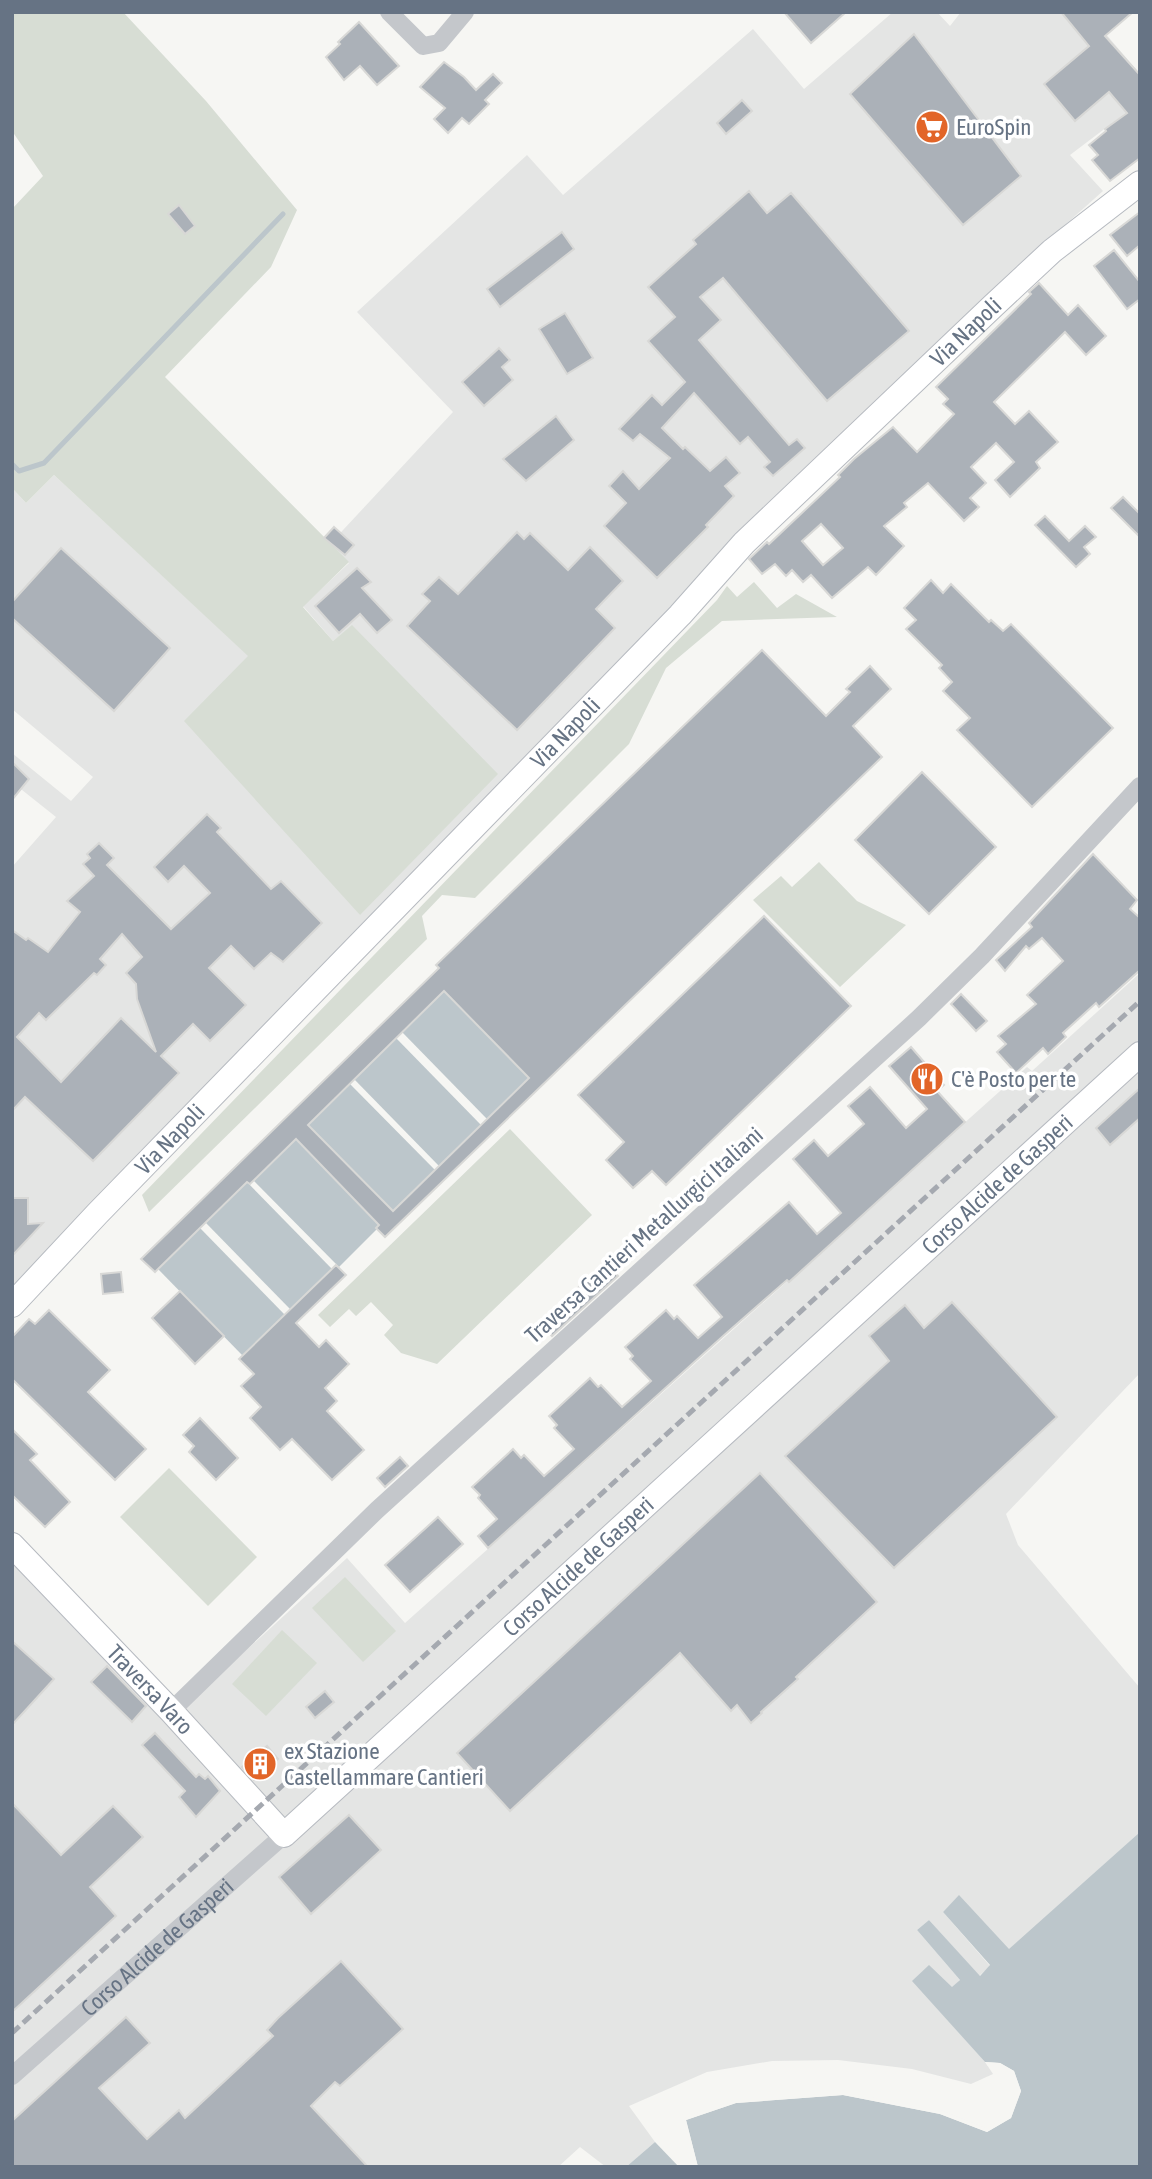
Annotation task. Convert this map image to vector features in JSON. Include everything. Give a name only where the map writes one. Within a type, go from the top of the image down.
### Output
[{"type":"street","points":[[389,12],[423,46],[439,43],[465,12]]},
{"type":"street","name":"Via Napoli","points":[[12,1305],[680,615],[744,543],[1052,251],[1140,183]]},
{"type":"street","name":"Traversa Cantieri Metallurgici Italiani","points":[[171,1711],[377,1510],[919,1018],[982,956],[1140,786]]},
{"type":"street","name":"Corso Alcide de Gasperi","points":[[12,2076],[284,1836],[1140,1054]]},
{"type":"street","name":"Traversa Varo","points":[[12,1545],[171,1711],[284,1836]]},
{"type":"shaded area","points":[[12,12],[123,12],[206,101],[297,210],[271,267],[165,377],[349,562],[303,607],[333,641],[352,625],[498,774],[360,915],[184,721],[248,656],[54,475],[26,503],[12,488],[12,209],[43,176],[12,131]]},
{"type":"shaded area","points":[[893,12],[937,12],[950,26],[961,12],[1087,12],[1140,74],[1140,102],[1070,155],[1103,191],[983,298],[722,552],[678,601],[12,1287],[12,867],[56,817],[12,782],[12,753],[71,801],[93,777],[12,709],[12,488],[26,503],[54,475],[249,656],[360,915],[352,626],[333,641],[303,606],[349,563],[330,544],[453,412],[357,312],[527,155],[563,195],[753,29],[804,89]]},
{"type":"shaded area","points":[[754,582],[777,608],[796,594],[837,617],[722,621],[666,668],[629,744],[475,898],[442,895],[422,916],[427,939],[149,1212],[142,1195],[717,600],[727,586],[737,597]]},
{"type":"shaded area","points":[[819,862],[857,901],[906,925],[840,987],[753,900],[781,876],[792,887]]},
{"type":"shaded area","points":[[1140,973],[1140,1373],[1006,1514],[1018,1545],[1140,1688],[1140,1832],[1009,1950],[959,1896],[943,1912],[990,1966],[979,1976],[929,1920],[917,1930],[960,1980],[952,1988],[929,1966],[913,1981],[993,2074],[971,2084],[912,2069],[838,2060],[772,2061],[707,2072],[629,2106],[655,2142],[626,2167],[606,2167],[580,2147],[558,2167],[12,2167],[12,1562],[168,1722],[347,1558],[405,1623],[1027,1067],[1032,1071]]},
{"type":"shaded area","points":[[444,991],[529,1078],[487,1119],[402,1032]]},
{"type":"shaded area","points":[[396,1038],[481,1125],[439,1166],[354,1079]]},
{"type":"shaded area","points":[[350,1084],[435,1170],[393,1211],[308,1125]]},
{"type":"shaded area","points":[[510,1129],[592,1215],[437,1364],[401,1353],[384,1335],[393,1325],[371,1302],[356,1316],[349,1309],[330,1327],[318,1315]]},
{"type":"shaded area","points":[[296,1139],[380,1226],[339,1267],[254,1181]]},
{"type":"shaded area","points":[[247,1182],[332,1269],[290,1309],[206,1223]]},
{"type":"shaded area","points":[[200,1228],[285,1315],[243,1356],[158,1269]]},
{"type":"shaded area","points":[[169,1468],[257,1557],[208,1606],[120,1517]]},
{"type":"shaded area","points":[[345,1577],[396,1631],[363,1662],[312,1608]]},
{"type":"shaded area","points":[[282,1630],[317,1663],[266,1716],[232,1684]]},
{"type":"shaded area","points":[[1140,1832],[1140,2167],[698,2167],[686,2120],[736,2103],[843,2095],[940,2114],[987,2132],[1011,2118],[1021,2091],[1014,2071],[1000,2063],[985,2062],[912,1981],[929,1965],[952,1987],[960,1980],[917,1930],[929,1920],[980,1976],[990,1965],[943,1912],[959,1895],[1009,1949]]},
{"type":"shaded area","points":[[655,2142],[679,2167],[626,2167]]},
{"type":"pier","points":[[985,2062],[1000,2063],[1014,2071],[1021,2091],[1011,2118],[987,2132],[940,2114],[843,2095],[736,2103],[686,2120],[698,2167],[695,2167],[683,2118],[735,2099],[843,2092],[941,2110],[986,2128],[1009,2115],[1017,2091],[1011,2073],[999,2067],[988,2066]]},
{"type":"building","points":[[784,12],[846,12],[811,43]]},
{"type":"building","points":[[1061,12],[1133,12],[1105,36],[1140,75],[1140,158],[1110,181],[1092,160],[1098,155],[1089,145],[1127,113],[1109,92],[1075,121],[1044,84],[1089,46]]},
{"type":"building","points":[[359,22],[399,66],[377,85],[360,66],[344,80],[326,57]]},
{"type":"building","name":"EuroSpin","points":[[914,34],[1021,176],[963,225],[850,94]]},
{"type":"building","points":[[444,62],[476,90],[493,74],[502,83],[485,100],[489,104],[469,124],[462,118],[448,133],[434,119],[445,108],[420,87]]},
{"type":"building","points":[[742,100],[752,111],[726,134],[717,123]]},
{"type":"building","points":[[749,191],[767,213],[791,193],[909,331],[827,401],[723,278],[700,297],[721,320],[699,340],[789,445],[797,439],[805,448],[773,476],[764,467],[770,462],[748,437],[740,444],[694,393],[662,428],[710,471],[726,457],[740,473],[725,486],[734,496],[706,525],[708,527],[657,578],[604,526],[626,503],[609,486],[623,471],[639,489],[670,458],[640,434],[633,441],[619,429],[652,395],[662,405],[685,382],[648,341],[675,317],[648,287],[696,244],[693,240]]},
{"type":"building","points":[[179,205],[195,226],[185,234],[168,214]]},
{"type":"building","points":[[1140,212],[1140,245],[1127,256],[1110,235]]},
{"type":"building","points":[[562,232],[574,249],[500,307],[487,289]]},
{"type":"building","points":[[1114,250],[1140,282],[1140,299],[1127,309],[1094,266]]},
{"type":"building","points":[[1039,283],[1068,315],[1078,305],[1106,336],[1086,355],[1065,332],[994,402],[1015,424],[1029,411],[1058,442],[1036,462],[1040,468],[1010,497],[995,480],[1014,462],[996,443],[971,467],[986,483],[970,498],[979,507],[964,521],[928,483],[904,503],[907,507],[884,526],[904,546],[876,575],[868,567],[832,598],[811,575],[803,582],[792,570],[786,576],[775,564],[762,574],[749,559],[767,542],[769,544],[840,477],[838,475],[854,459],[893,427],[917,452],[954,414],[943,404],[948,399],[936,387],[1031,294],[1029,292]],"holes":[[[821,524],[843,548],[823,565],[802,541]]]},
{"type":"building","points":[[565,313],[593,358],[567,374],[539,329]]},
{"type":"building","points":[[499,348],[510,360],[502,367],[513,380],[484,406],[462,382]]},
{"type":"building","points":[[556,416],[574,440],[526,481],[503,459]]},
{"type":"building","points":[[1123,497],[1140,514],[1140,537],[1111,508]]},
{"type":"building","points":[[1045,516],[1069,541],[1085,526],[1096,537],[1084,547],[1090,554],[1076,567],[1035,525]]},
{"type":"building","points":[[334,527],[354,545],[345,555],[324,538]]},
{"type":"building","points":[[517,532],[524,539],[530,533],[568,570],[590,547],[623,581],[596,609],[615,628],[517,730],[407,626],[430,601],[422,594],[439,577],[458,594]]},
{"type":"building","points":[[61,548],[170,648],[114,711],[12,618],[12,602]]},
{"type":"building","points":[[357,568],[371,582],[362,588],[392,620],[377,633],[360,614],[339,633],[315,606]]},
{"type":"building","points":[[931,580],[943,593],[951,584],[989,622],[991,620],[1003,631],[1011,624],[1113,728],[1032,807],[957,730],[970,718],[943,691],[952,682],[939,668],[942,665],[906,629],[916,620],[904,608]]},
{"type":"building","points":[[762,650],[826,716],[850,692],[846,689],[870,666],[891,689],[853,726],[882,757],[385,1237],[376,1228],[379,1225],[296,1139],[250,1184],[247,1182],[155,1272],[141,1259],[439,968],[436,965]],"holes":[[[444,991],[529,1078],[393,1211],[308,1125]]]},
{"type":"building","points":[[12,762],[29,779],[12,800]]},
{"type":"building","points":[[922,772],[996,847],[929,914],[855,840]]},
{"type":"building","points":[[207,814],[221,828],[217,832],[271,889],[281,881],[322,923],[283,962],[271,953],[254,969],[231,946],[209,968],[246,1005],[210,1041],[193,1024],[161,1056],[179,1073],[93,1161],[25,1097],[12,1111],[12,930],[48,952],[80,912],[67,901],[94,876],[83,864],[90,858],[87,854],[99,843],[114,858],[107,865],[171,929],[210,893],[184,866],[168,882],[154,867]],"holes":[[[122,934],[142,957],[126,973],[136,984],[137,999],[156,1052],[121,1018],[61,1082],[17,1037],[39,1013],[46,1020],[94,973],[97,975],[106,965],[100,959]]]},
{"type":"building","points":[[1093,854],[1137,900],[1130,909],[1140,918],[1140,970],[1099,1007],[1096,1003],[1063,1033],[1066,1037],[1048,1054],[1043,1048],[1016,1073],[997,1052],[1006,1044],[998,1036],[1036,1004],[1027,995],[1063,961],[1042,938],[1029,949],[1026,946],[1005,971],[996,960],[1032,927],[1029,923]]},
{"type":"building","points":[[764,916],[851,1006],[666,1185],[652,1171],[633,1188],[606,1160],[624,1142],[578,1095]]},
{"type":"building","points":[[961,994],[987,1021],[976,1031],[951,1004]]},
{"type":"building","points":[[911,1047],[944,1085],[937,1091],[965,1122],[789,1282],[787,1280],[722,1337],[488,1548],[478,1536],[497,1519],[472,1487],[513,1449],[521,1458],[524,1455],[544,1476],[574,1449],[554,1428],[557,1425],[549,1416],[590,1378],[598,1387],[601,1385],[622,1407],[651,1381],[630,1359],[633,1356],[625,1347],[666,1310],[674,1319],[677,1316],[698,1338],[722,1317],[694,1285],[789,1202],[817,1234],[841,1213],[793,1159],[814,1140],[828,1156],[864,1124],[848,1106],[870,1087],[906,1128],[927,1109],[889,1066]]},
{"type":"building","points":[[1140,1088],[1140,1118],[1110,1145],[1096,1128]]},
{"type":"building","points":[[12,1198],[28,1198],[28,1224],[43,1223],[12,1256]]},
{"type":"building","points":[[606,1262],[618,1276],[552,1336],[540,1323]]},
{"type":"building","points":[[336,1265],[346,1275],[296,1323],[319,1347],[326,1340],[349,1364],[325,1388],[337,1401],[327,1411],[364,1450],[332,1480],[292,1439],[280,1450],[250,1418],[261,1407],[241,1386],[254,1374],[239,1359]]},
{"type":"building","points":[[121,1272],[123,1292],[103,1294],[101,1274]]},
{"type":"building","points":[[180,1291],[224,1336],[195,1364],[152,1318]]},
{"type":"building","points":[[952,1302],[1057,1417],[894,1568],[785,1456],[889,1361],[869,1336],[905,1305],[924,1328]]},
{"type":"building","points":[[49,1310],[110,1370],[88,1392],[146,1449],[115,1480],[12,1379],[12,1337],[29,1319],[35,1324]]},
{"type":"building","points":[[200,1418],[238,1458],[216,1480],[189,1452],[194,1446],[183,1435]]},
{"type":"building","points":[[12,1429],[37,1454],[30,1460],[70,1502],[45,1527],[12,1495]]},
{"type":"building","points":[[400,1457],[408,1466],[385,1487],[377,1478]]},
{"type":"building","points":[[760,1473],[877,1602],[751,1723],[737,1705],[731,1711],[680,1653],[510,1811],[457,1753]]},
{"type":"building","points":[[438,1517],[463,1544],[410,1592],[385,1565]]},
{"type":"building","points":[[12,1641],[54,1679],[12,1725]]},
{"type":"building","points":[[107,1666],[146,1706],[132,1722],[91,1682]]},
{"type":"building","points":[[325,1691],[334,1702],[315,1718],[306,1707]]},
{"type":"building","points":[[155,1733],[196,1777],[199,1774],[205,1779],[208,1776],[220,1791],[196,1817],[179,1797],[185,1791],[142,1745]]},
{"type":"building","name":"ex Stazione Castellammare Cantieri","points":[[267,1746],[278,1759],[254,1780],[242,1767]]},
{"type":"building","points":[[12,1803],[61,1855],[113,1806],[143,1837],[90,1887],[116,1916],[12,2012]]},
{"type":"building","points":[[349,1815],[381,1850],[311,1914],[279,1877]]},
{"type":"building","points":[[341,1961],[403,2029],[340,2086],[335,2082],[311,2106],[368,2167],[12,2167],[12,2121],[126,2017],[150,2043],[99,2088],[147,2139],[179,2110],[185,2118],[273,2036],[267,2030]]},
{"type":"waterway","points":[[12,464],[19,471],[44,463],[283,214]]},
{"type":"railway","points":[[12,2033],[1140,1001]]},
{"type":"place","name":"EuroSpin","points":[[932,127]]},
{"type":"place","name":"C'è Posto per te","points":[[927,1079]]},
{"type":"place","name":"ex Stazione Castellammare Cantieri","points":[[260,1764]]}]
